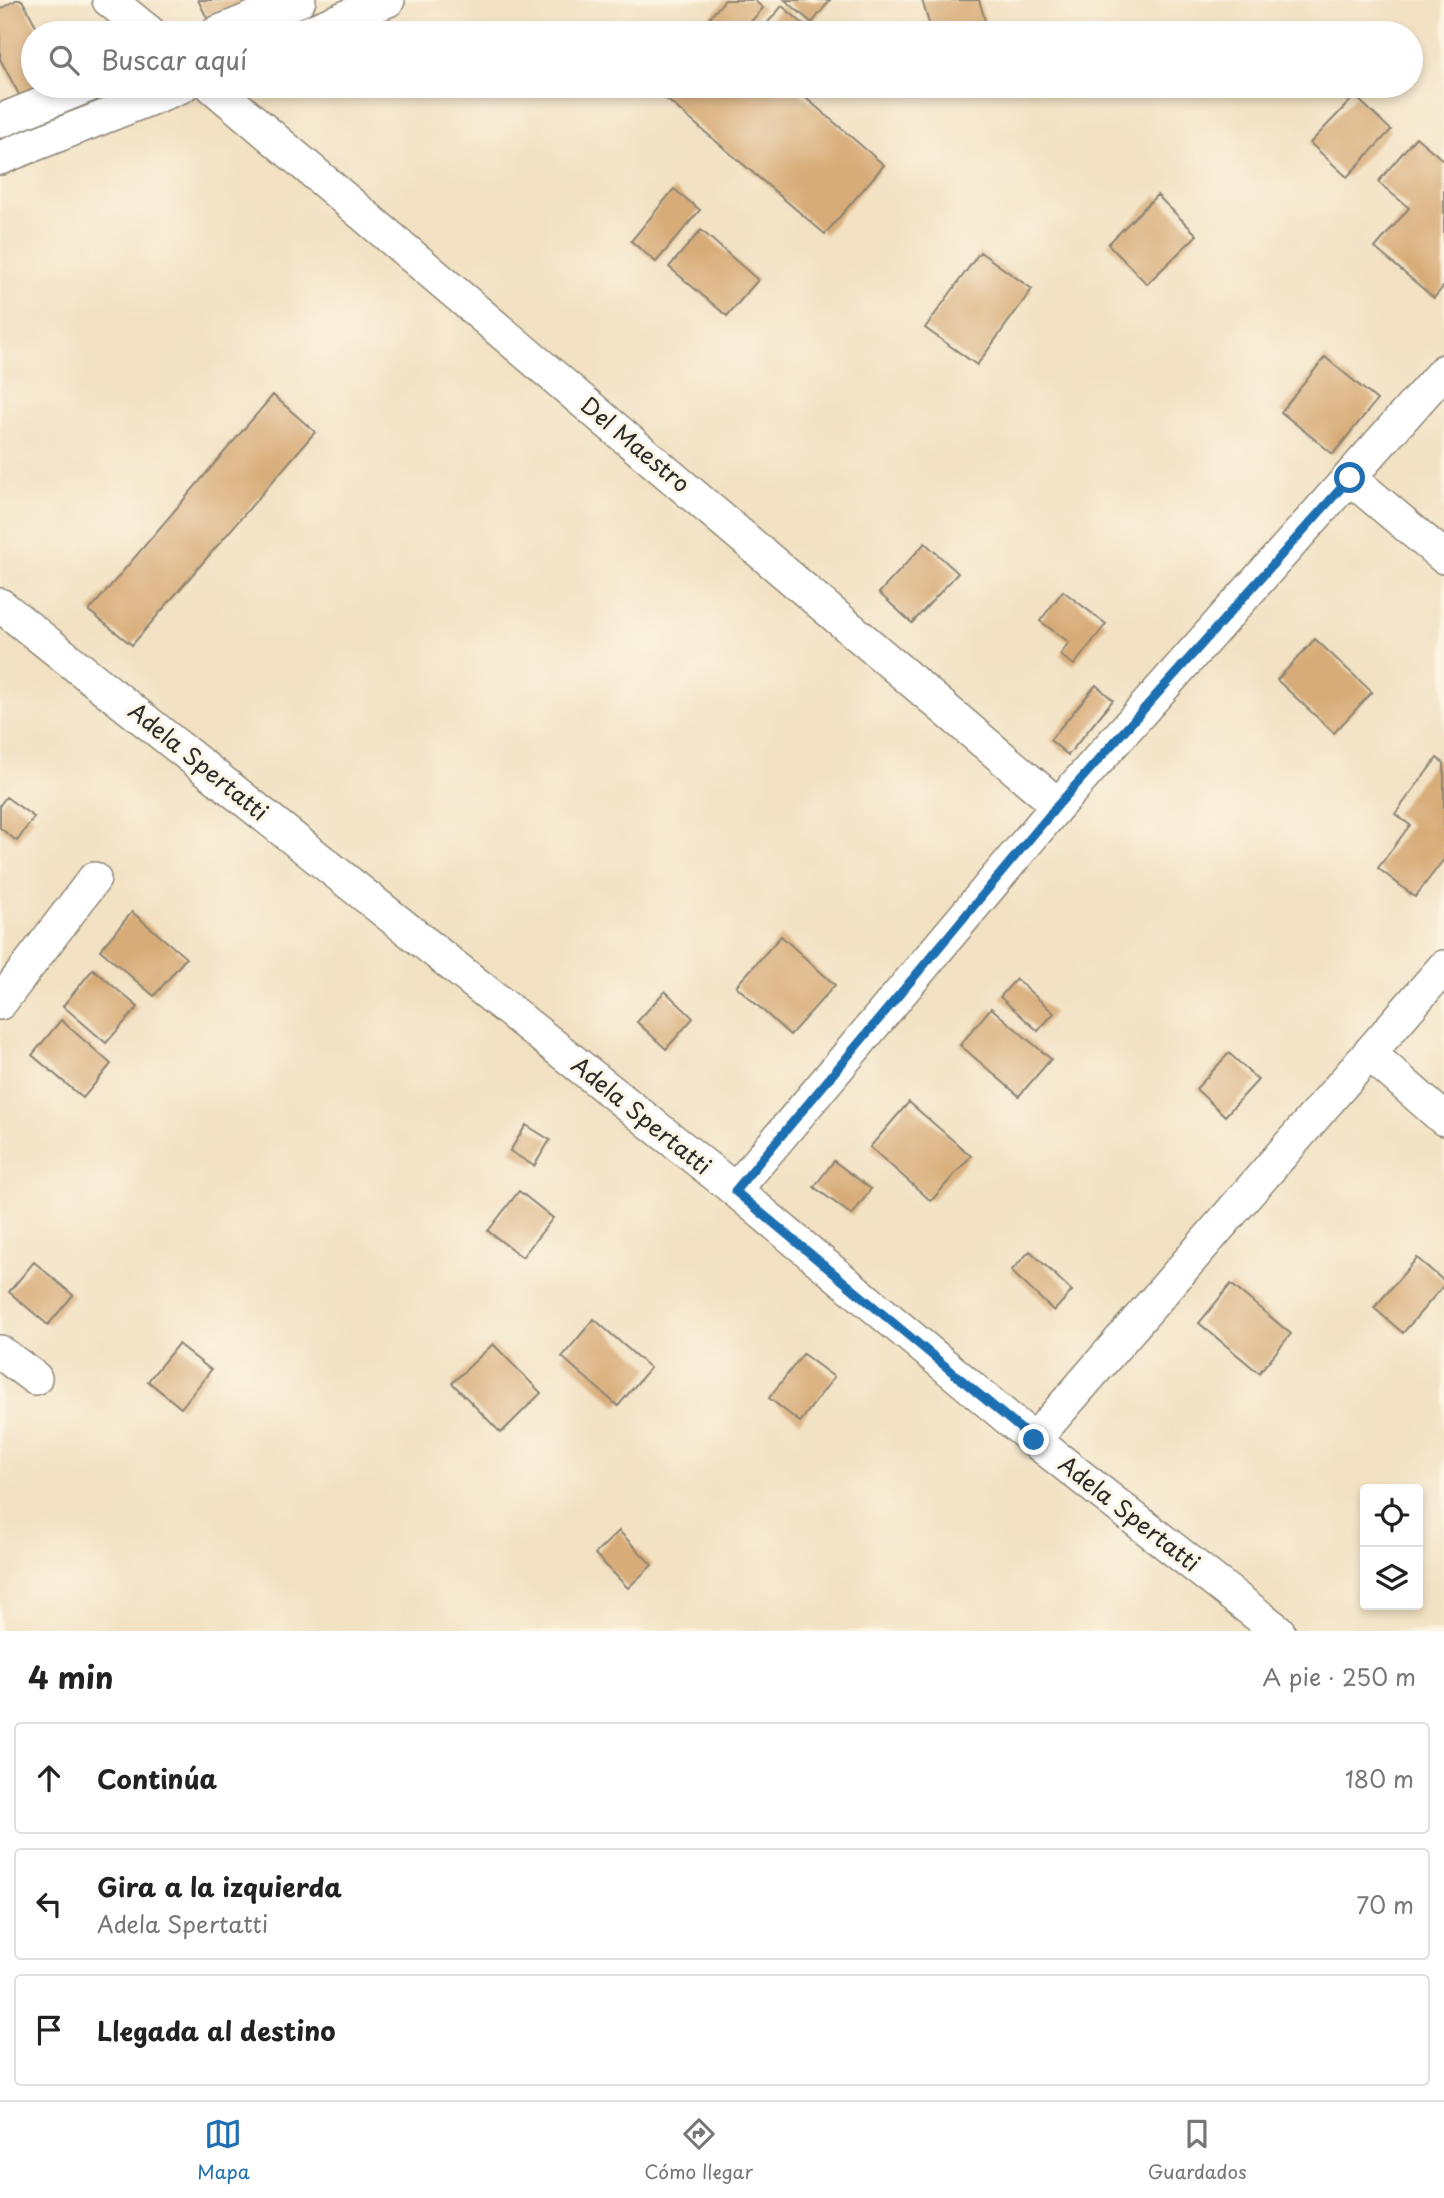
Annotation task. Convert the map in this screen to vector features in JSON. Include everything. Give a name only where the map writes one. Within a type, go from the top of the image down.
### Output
[{"type":"street","points":[[110,0],[135,21]]},
{"type":"street","points":[[247,21],[299,0]]},
{"type":"street","points":[[338,21],[388,0]]},
{"type":"street","points":[[0,121],[57,98]]},
{"type":"street","points":[[0,158],[152,98]]},
{"type":"street","name":"Del Maestro","points":[[226,98],[1058,805]]},
{"type":"street","points":[[735,1191],[1058,805],[1444,371]]},
{"type":"street","points":[[1350,478],[1444,557]]},
{"type":"street","name":"Adela Spertatti","points":[[0,605],[735,1191],[1034,1440],[1278,1631]]},
{"type":"street","points":[[0,1003],[94,879]]},
{"type":"street","points":[[1034,1440],[1444,967]]},
{"type":"street","points":[[1369,1054],[1444,1119]]},
{"type":"street","points":[[0,1352],[35,1378]]},
{"type":"building","points":[[16,0],[22,0],[33,21],[21,21],[21,98],[30,98],[23,102],[0,59],[0,9]]},
{"type":"building","points":[[198,0],[260,0],[220,21],[208,21]]},
{"type":"building","points":[[725,0],[754,0],[763,8],[752,21],[707,21]]},
{"type":"building","points":[[785,0],[830,0],[814,21],[810,21]]},
{"type":"building","points":[[922,0],[979,0],[985,20],[982,21],[928,21]]},
{"type":"building","points":[[782,6],[800,21],[769,21]]},
{"type":"building","points":[[665,98],[806,98],[884,165],[825,234]]},
{"type":"building","points":[[1353,98],[1357,98],[1391,130],[1347,177],[1310,143]]},
{"type":"building","points":[[1416,137],[1444,161],[1444,286],[1434,298],[1375,248],[1409,208],[1378,182]]},
{"type":"building","points":[[674,189],[700,210],[656,262],[631,241]]},
{"type":"building","points":[[1157,195],[1197,235],[1147,284],[1108,244]]},
{"type":"building","points":[[701,230],[758,280],[727,316],[669,267]]},
{"type":"building","points":[[980,252],[1032,289],[977,365],[925,328]]},
{"type":"building","points":[[1325,357],[1377,400],[1333,454],[1281,412]]},
{"type":"building","points":[[273,395],[315,432],[132,645],[89,611]]},
{"type":"building","points":[[925,543],[958,573],[912,623],[879,593]]},
{"type":"building","points":[[1063,591],[1106,624],[1074,665],[1060,655],[1069,642],[1040,621]]},
{"type":"building","points":[[1315,639],[1372,692],[1334,733],[1277,680]]},
{"type":"building","points":[[1096,685],[1113,700],[1068,755],[1050,740]]},
{"type":"building","points":[[1437,758],[1444,763],[1444,859],[1415,897],[1378,868],[1410,825],[1395,814]]},
{"type":"building","points":[[6,797],[34,817],[17,841],[0,828],[0,805]]},
{"type":"building","points":[[132,912],[186,958],[154,996],[100,950]]},
{"type":"building","points":[[781,936],[835,985],[790,1035],[736,986]]},
{"type":"building","points":[[93,969],[138,1007],[106,1043],[63,1006]]},
{"type":"building","points":[[1016,979],[1054,1013],[1038,1031],[1000,997]]},
{"type":"building","points":[[665,991],[693,1018],[666,1049],[637,1022]]},
{"type":"building","points":[[991,1008],[1051,1059],[1019,1096],[960,1045]]},
{"type":"building","points":[[61,1020],[111,1064],[83,1098],[32,1055]]},
{"type":"building","points":[[1229,1053],[1258,1080],[1225,1116],[1196,1089]]},
{"type":"building","points":[[909,1102],[971,1156],[931,1201],[870,1147]]},
{"type":"building","points":[[526,1125],[550,1140],[534,1166],[510,1151]]},
{"type":"building","points":[[834,1161],[871,1189],[852,1215],[814,1187]]},
{"type":"building","points":[[519,1191],[553,1218],[522,1257],[488,1231]]},
{"type":"building","points":[[1030,1251],[1072,1291],[1054,1311],[1011,1271]]},
{"type":"building","points":[[1417,1258],[1444,1281],[1444,1285],[1403,1333],[1374,1308]]},
{"type":"building","points":[[34,1262],[73,1295],[48,1325],[9,1292]]},
{"type":"building","points":[[1231,1284],[1291,1334],[1259,1373],[1199,1323]]},
{"type":"building","points":[[594,1319],[650,1368],[618,1406],[562,1357]]},
{"type":"building","points":[[178,1344],[211,1370],[181,1408],[148,1381]]},
{"type":"building","points":[[493,1344],[541,1393],[501,1433],[452,1383]]},
{"type":"building","points":[[803,1354],[834,1377],[800,1422],[769,1398]]},
{"type":"building","points":[[619,1531],[652,1565],[628,1588],[595,1554]]},
{"type":"route","points":[[1034,1440],[735,1191],[1058,805],[1350,478]]}]
